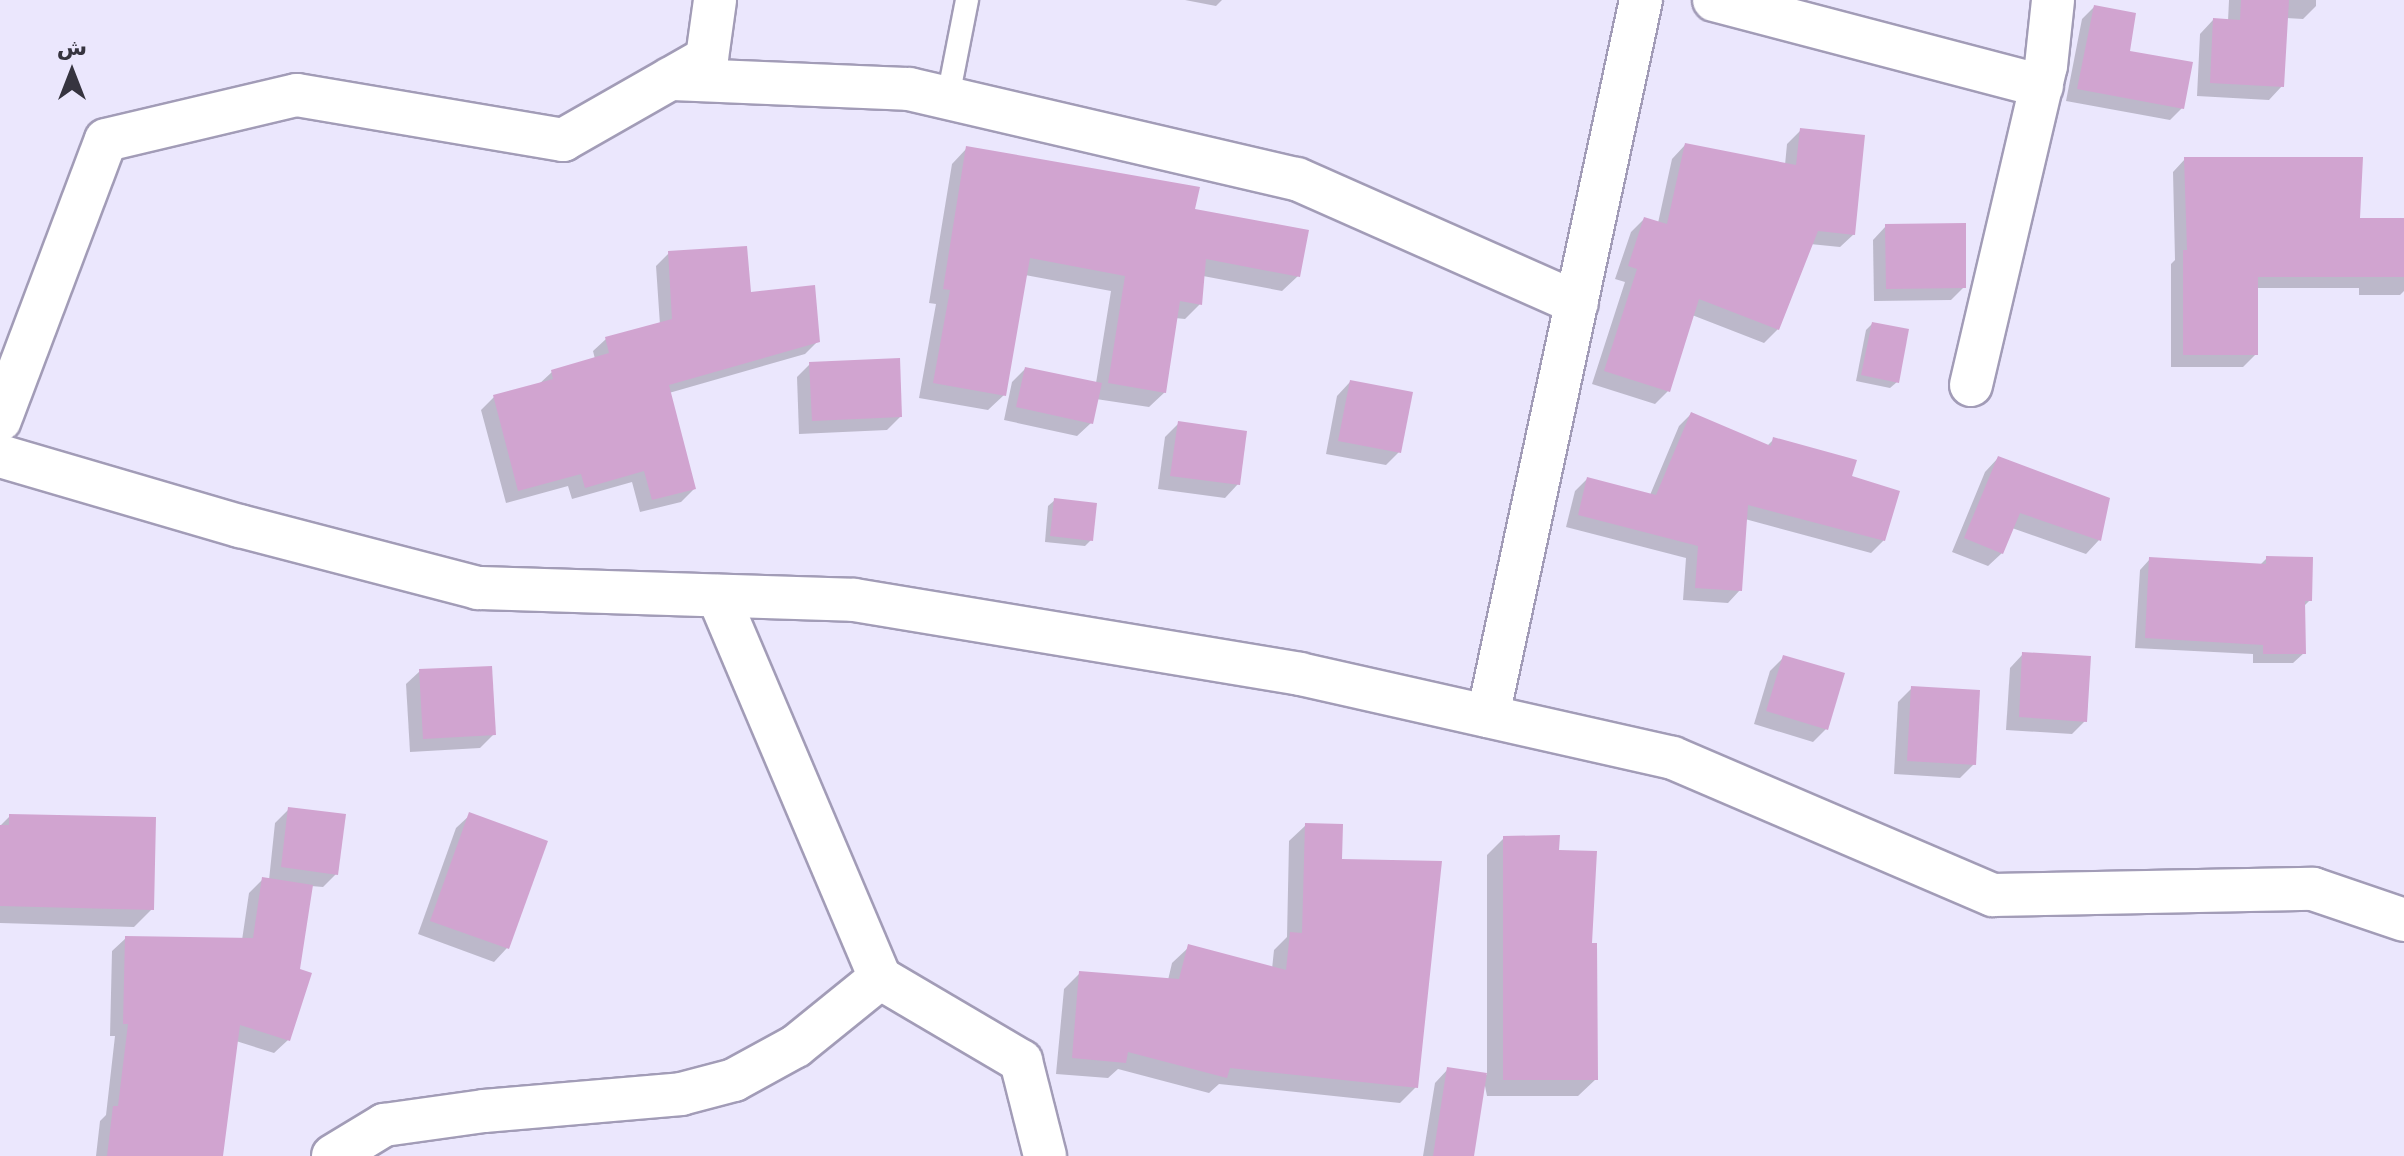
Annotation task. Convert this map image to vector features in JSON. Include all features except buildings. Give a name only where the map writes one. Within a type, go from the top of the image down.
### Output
[{"type":"street","points":[[0,420],[106,140],[297,95],[563,140],[707,58],[715,0]]},
{"type":"street","points":[[1488,716],[1641,0]]},
{"type":"street","points":[[1714,0],[2042,86]]},
{"type":"street","points":[[1971,385],[2042,86],[2053,0]]},
{"type":"street","points":[[670,79],[909,89],[1297,179],[1577,303]]},
{"type":"street","points":[[0,456],[240,526],[478,588],[854,600],[1300,674],[1673,758],[1993,895],[2313,889],[2404,920]]},
{"type":"street","points":[[718,596],[880,978],[1021,1061],[1045,1156]]},
{"type":"street","points":[[333,1156],[384,1125],[484,1111],[681,1094],[734,1080],[796,1046],[880,978]]},
{"type":"lane","points":[[948,97],[967,0]]}]
